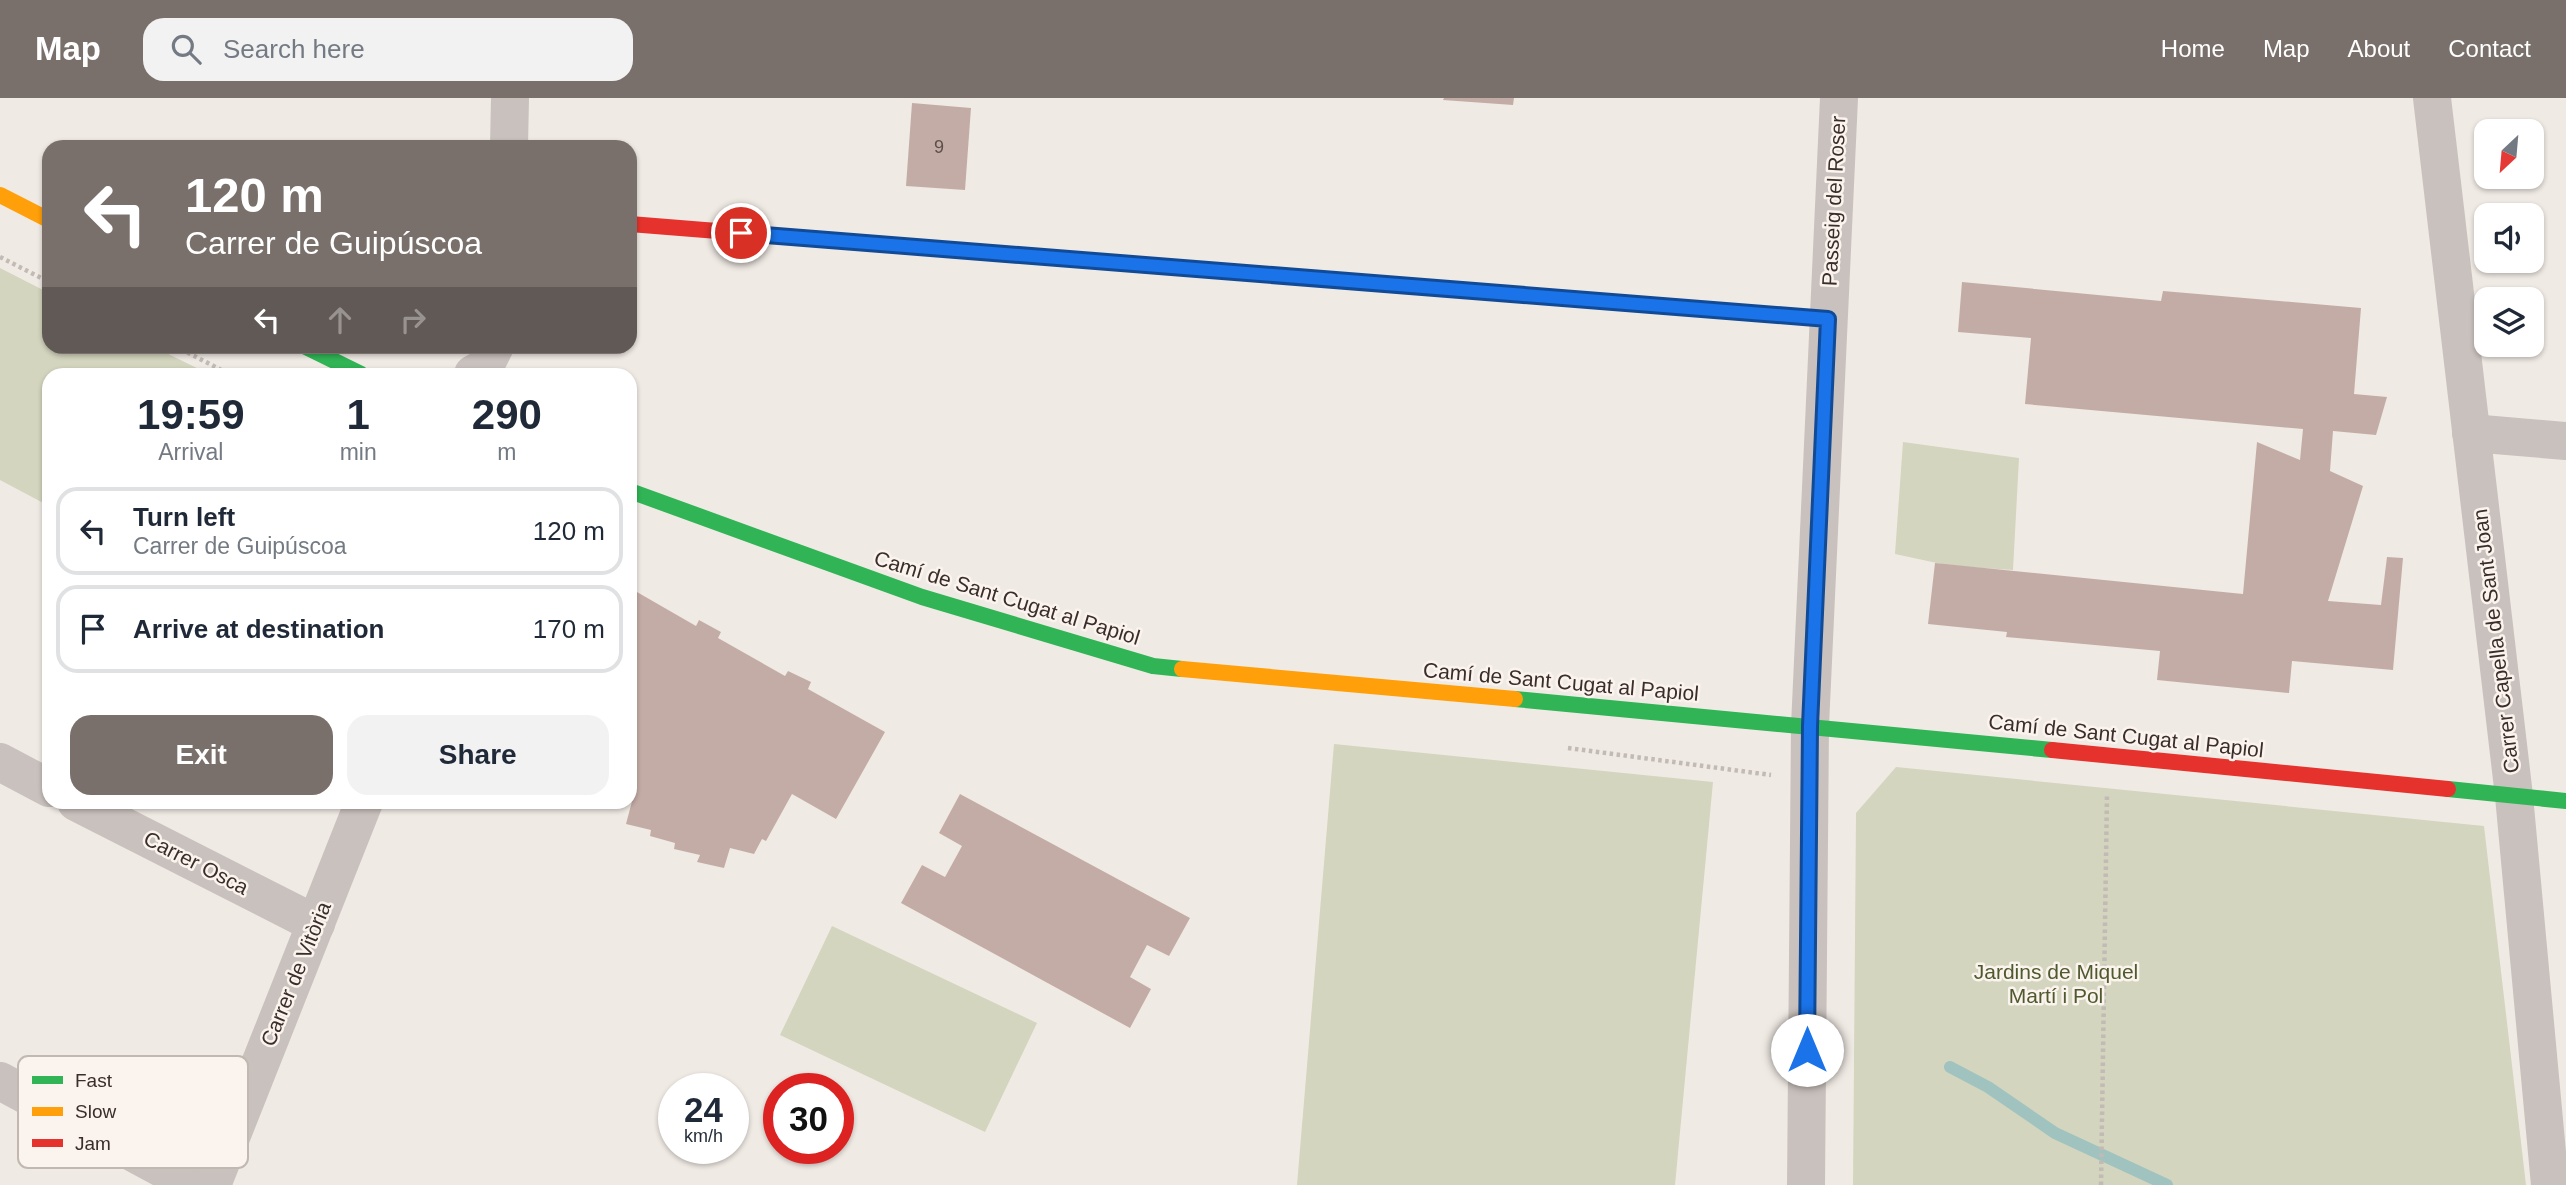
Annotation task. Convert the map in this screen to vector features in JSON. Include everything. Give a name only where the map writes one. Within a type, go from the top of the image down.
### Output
[{"type":"street","points":[[509,140],[510,98]]},
{"type":"street","name":"Passeig del Roser","points":[[1806,1185],[1810,726],[1839,98]]},
{"type":"street","name":"Carrer Capella de Sant Joan","points":[[2432,98],[2514,796],[2555,1179]]},
{"type":"street","points":[[0,195],[42,216]]},
{"type":"street","points":[[637,226],[1828,319]]},
{"type":"street","points":[[320,354],[349,368]]},
{"type":"street","points":[[2471,433],[2566,441]]},
{"type":"street","name":"Camí de Sant Cugat al Papiol","points":[[637,494],[922,597],[1153,666],[1810,726],[2566,801]]},
{"type":"street","points":[[0,762],[42,784]]},
{"type":"street","name":"Carrer Osca","points":[[90,809],[316,924]]},
{"type":"street","name":"Carrer de Vitòria","points":[[248,1095],[361,809]]},
{"type":"street","points":[[0,1081],[18,1091]]},
{"type":"street","points":[[161,1168],[193,1185]]},
{"type":"street","name":"Carrer de Vitòria","points":[[212,1185],[219,1168]]},
{"type":"path","points":[[0,257],[42,278]]},
{"type":"path","points":[[190,354],[217,368]]},
{"type":"path","points":[[1562,747],[1809,780]]},
{"type":"path","points":[[2101,1185],[2108,755]]},
{"type":"green space","points":[[0,268],[42,289],[42,354],[168,354],[197,368],[42,368],[42,502],[0,480]]},
{"type":"green space","points":[[1903,442],[2019,458],[2013,570],[1951,566],[1895,554]]},
{"type":"green space","points":[[1334,744],[1713,782],[1675,1185],[1297,1185]]},
{"type":"green space","name":"Jardins de Miquel Martí i Pol","points":[[1896,767],[2484,826],[2526,1185],[1853,1185],[1856,813]]},
{"type":"green space","points":[[832,926],[1037,1023],[985,1132],[780,1035]]},
{"type":"building","points":[[1514,98],[1513,105],[1443,100]]},
{"type":"building","points":[[912,103],[971,108],[965,190],[906,186]]},
{"type":"building","points":[[1962,282],[2161,301],[2163,291],[2361,308],[2354,394],[2387,397],[2376,435],[2333,431],[2330,471],[2363,486],[2328,601],[2381,605],[2387,557],[2403,558],[2393,670],[2292,661],[2289,693],[2157,680],[2160,651],[2006,637],[2007,632],[1928,624],[1935,563],[2243,594],[2257,442],[2300,460],[2303,429],[2025,404],[2031,338],[1958,332]]},
{"type":"building","points":[[637,592],[696,626],[699,620],[721,632],[718,638],[785,676],[788,671],[811,682],[808,689],[885,732],[836,819],[792,794],[766,841],[762,839],[754,854],[730,848],[724,868],[697,862],[700,855],[674,849],[675,843],[650,836],[651,830],[626,824],[630,809],[637,809]]},
{"type":"building","points":[[960,794],[1190,918],[1169,956],[1147,945],[1130,977],[1151,989],[1130,1028],[901,903],[922,865],[945,877],[962,846],[939,833]]},
{"type":"waterway","points":[[1950,1067],[1988,1087],[2055,1133],[2167,1185]]},
{"type":"traffic: fast","points":[[1501,293],[1828,319]]},
{"type":"traffic: fast","points":[[320,354],[349,368]]},
{"type":"traffic: fast","points":[[637,494],[922,597],[1153,666],[1182,669]]},
{"type":"traffic: fast","points":[[1515,699],[2052,750]]},
{"type":"traffic: fast","points":[[2448,789],[2566,801]]},
{"type":"traffic: slow","points":[[0,195],[42,216]]},
{"type":"traffic: slow","points":[[930,248],[1501,293]]},
{"type":"traffic: slow","points":[[1182,669],[1515,699]]},
{"type":"traffic: jam","points":[[637,225],[930,248]]},
{"type":"traffic: jam","points":[[2052,750],[2448,789]]},
{"type":"route","points":[[741,233],[1828,319],[1810,726],[1807,1050]]}]
